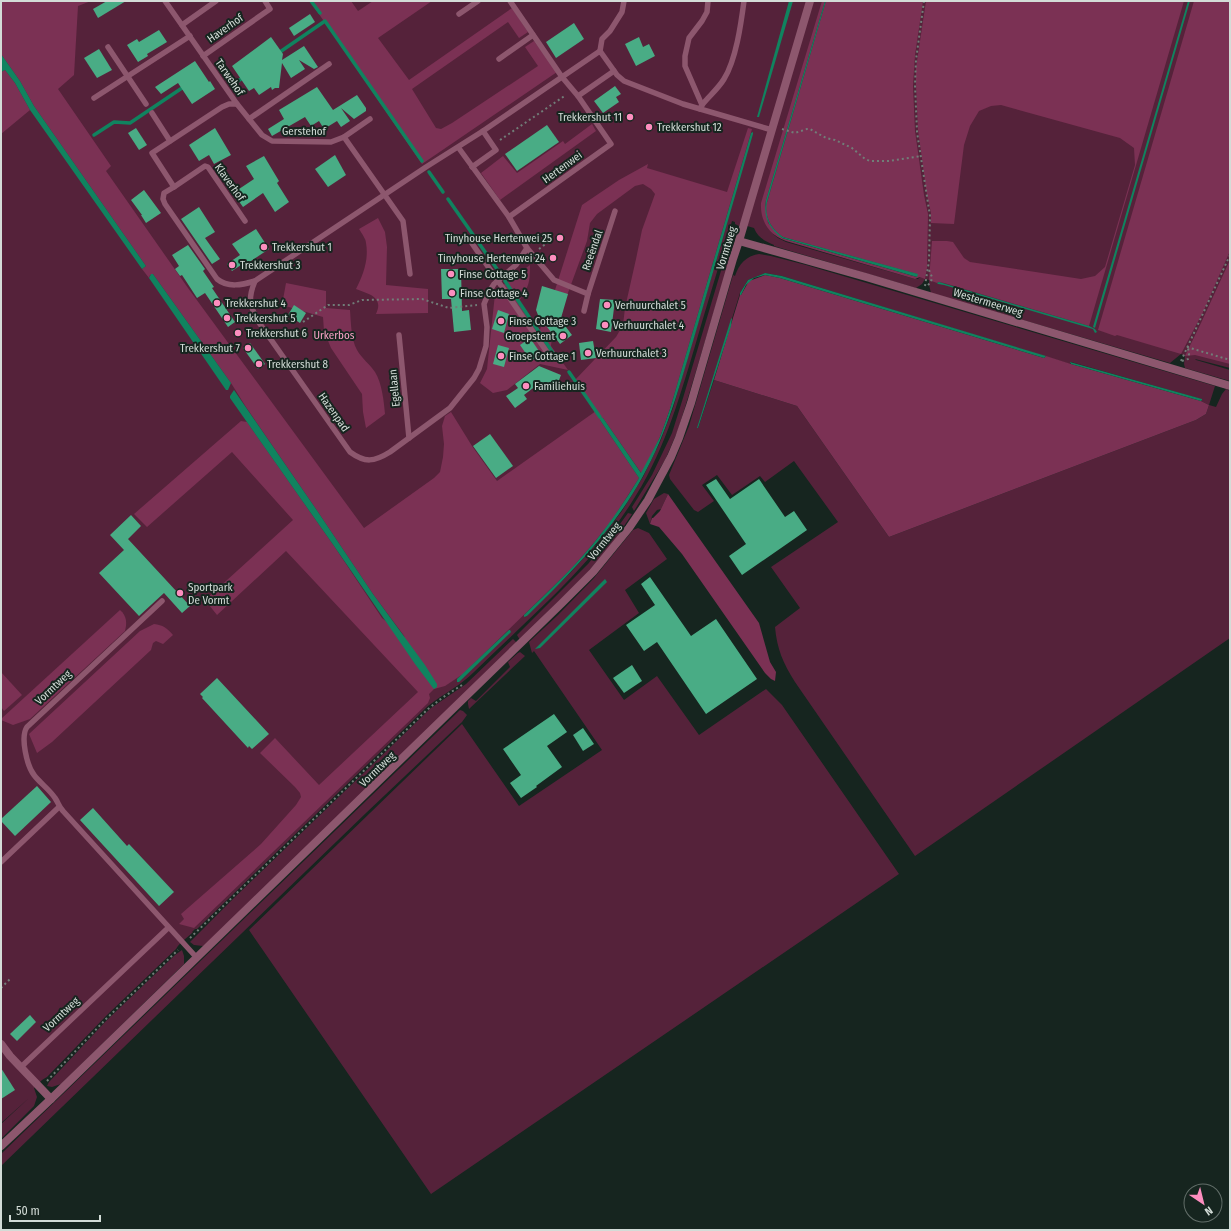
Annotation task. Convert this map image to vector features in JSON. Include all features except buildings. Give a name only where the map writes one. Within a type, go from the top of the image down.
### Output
[{"type":"street","name":"Vormtweg","points":[[1,1146],[197,958],[561,604],[593,572],[636,518],[651,495],[679,438],[810,1]]},
{"type":"street","name":"Westermeerweg","points":[[739,242],[887,284],[1230,386]]},
{"type":"street","points":[[1,1044],[51,1099]]},
{"type":"lane","name":"Tarwehof","points":[[166,1],[237,104]]},
{"type":"lane","points":[[182,25],[216,1]]},
{"type":"lane","name":"Haverhof","points":[[203,56],[270,9],[265,1]]},
{"type":"lane","points":[[459,14],[478,1]]},
{"type":"lane","points":[[510,1],[562,77],[578,96],[614,71]]},
{"type":"lane","points":[[624,1],[622,12],[610,31],[602,39],[600,51],[620,79],[683,104],[701,107],[772,130]]},
{"type":"lane","points":[[701,107],[685,66],[685,56],[689,38],[702,22],[707,12],[708,1]]},
{"type":"lane","points":[[701,107],[721,84],[729,72],[734,57],[744,1]]},
{"type":"lane","points":[[499,59],[533,34]]},
{"type":"lane","points":[[94,98],[190,36]]},
{"type":"lane","points":[[108,47],[146,104]]},
{"type":"lane","points":[[255,281],[426,167],[483,131],[600,51]]},
{"type":"lane","points":[[249,119],[329,64]]},
{"type":"lane","name":"Hertenwei","points":[[508,217],[611,144],[578,96]]},
{"type":"lane","name":"Tarwehof","points":[[174,187],[152,153],[222,107],[229,104],[237,104]]},
{"type":"lane","name":"Gerstehof","points":[[237,104],[262,135],[272,141],[331,142],[344,137],[370,119]]},
{"type":"lane","points":[[152,113],[170,141]]},
{"type":"lane","points":[[472,167],[496,150],[483,131]]},
{"type":"lane","points":[[344,137],[403,221],[410,274]]},
{"type":"lane","points":[[458,147],[508,217],[526,248],[554,280],[588,294]]},
{"type":"lane","name":"Klaverhof","points":[[245,221],[208,167],[205,166],[164,193],[163,199],[165,204],[217,279],[227,284],[235,285],[255,281]]},
{"type":"lane","name":"Reeëndal","points":[[584,310],[615,211]]},
{"type":"lane","points":[[469,239],[549,355]]},
{"type":"lane","points":[[484,304],[489,292],[497,281],[516,265],[526,248]]},
{"type":"lane","name":"Hazenpad","points":[[255,281],[250,292],[251,308],[260,324],[350,452],[358,458],[366,460],[380,458],[390,452],[450,408],[474,378],[483,360],[486,346],[487,327],[484,304]]},
{"type":"lane","name":"Egellaan","points":[[399,335],[409,438]]},
{"type":"lane","name":"Vormtweg","points":[[162,601],[28,725],[24,730],[25,753],[32,773],[55,798],[59,807],[197,958]]},
{"type":"lane","points":[[1,862],[59,807]]},
{"type":"lane","name":"Vormtweg","points":[[21,1067],[168,928]]},
{"type":"path","points":[[924,1],[915,79],[917,132],[930,216],[928,269],[924,290]]},
{"type":"path","points":[[492,145],[573,90]]},
{"type":"path","points":[[783,130],[795,133],[804,129],[810,129],[826,138],[835,140],[852,148],[865,159],[870,161],[889,161],[921,156]]},
{"type":"path","points":[[532,254],[536,249],[540,249],[551,240]]},
{"type":"path","points":[[1179,366],[1230,255]]},
{"type":"path","points":[[925,287],[931,282],[932,277],[928,269]]},
{"type":"path","points":[[303,322],[328,305],[349,305],[362,300],[422,299],[449,308],[484,304]]},
{"type":"path","points":[[1187,347],[1230,360]]},
{"type":"path","points":[[1180,361],[1188,359],[1189,354],[1187,347]]},
{"type":"path","name":"Vormtweg","points":[[188,940],[428,709],[465,683]]},
{"type":"path","points":[[44,1084],[117,1008],[180,948]]},
{"type":"path","points":[[1,988],[11,978]]},
{"type":"green space","name":"Urkerbos","points":[[1,1],[1230,1],[1230,368],[1195,359],[1230,370],[1230,381],[1185,368],[1185,356],[1181,354],[1170,363],[931,293],[929,280],[925,279],[922,284],[916,288],[774,246],[760,237],[754,228],[740,224],[739,226],[732,221],[676,408],[661,448],[642,486],[596,551],[556,593],[474,672],[463,682],[428,706],[107,1015],[47,1077],[34,1088],[37,1097],[34,1106],[1,1139],[1,1124],[29,1098],[1,1123]],"holes":[[[728,220],[673,408],[660,442],[643,477],[622,511],[598,542],[571,572],[525,618],[598,541],[642,477],[663,429],[687,357]],[[773,234],[920,277],[915,279],[786,242]]]},
{"type":"green space","points":[[1,1],[91,1],[78,6],[74,75],[58,89],[111,166],[106,171],[188,288],[364,528],[434,478],[440,472],[444,444],[442,426],[445,416],[451,412],[472,446],[497,481],[596,411],[575,380],[616,337],[623,325],[625,308],[642,230],[655,194],[651,189],[643,184],[635,186],[597,214],[590,223],[587,241],[565,301],[553,327],[551,346],[568,370],[540,364],[507,390],[493,393],[480,383],[487,369],[495,294],[498,289],[530,265],[528,284],[519,301],[540,330],[543,318],[555,290],[582,205],[619,180],[648,164],[647,168],[727,192],[748,128],[752,129],[670,409],[660,437],[642,474],[603,418],[600,418],[639,478],[612,520],[571,569],[463,674],[445,686],[434,689],[429,694],[430,698],[428,703],[194,928],[179,924],[184,919],[181,914],[261,844],[296,805],[301,797],[300,793],[295,787],[260,753],[275,738],[319,785],[418,692],[286,551],[217,615],[205,600],[293,520],[232,452],[147,527],[134,514],[241,421],[247,422],[334,546],[382,618],[405,637],[373,594],[231,383],[153,274],[150,275],[149,278],[142,269],[146,266],[34,106],[20,81],[1,54]]},
{"type":"green space","points":[[310,1],[351,1],[358,11],[373,1],[432,1],[378,38],[409,80],[512,8],[528,32],[519,38],[508,22],[412,89],[436,128],[441,129],[452,123],[538,66],[525,47],[534,41],[557,72],[422,164]]},
{"type":"green space","points":[[822,1],[825,1],[766,200],[765,205],[768,223],[782,238],[917,277],[917,274],[783,237],[770,224],[766,206],[826,1],[923,1],[915,55],[913,86],[915,131],[928,214],[927,268],[925,279],[920,277],[915,279],[786,241],[770,231],[762,216],[761,203]]},
{"type":"green space","points":[[926,1],[1184,1],[1089,326],[944,283],[937,283],[929,280],[932,241],[953,242],[964,258],[970,262],[1081,279],[1095,276],[1105,267],[1135,165],[1134,148],[1120,138],[1001,105],[991,106],[979,111],[970,126],[964,145],[954,224],[931,223],[931,213],[918,130],[916,85],[916,68]]},
{"type":"green space","points":[[1194,1],[1230,1],[1230,251],[1203,312],[1181,354],[1098,330]]},
{"type":"green space","points":[[5,70],[15,83],[30,110],[1,134],[1,72]]},
{"type":"green space","points":[[592,124],[596,131],[500,200],[481,173],[503,156],[517,173],[563,141],[565,144]]},
{"type":"green space","points":[[378,218],[385,232],[387,247],[386,285],[428,289],[428,313],[376,314],[378,308],[377,300],[374,297],[356,289],[363,273],[367,255],[366,241],[359,229]]},
{"type":"green space","points":[[726,254],[731,255],[678,430],[665,460],[634,511],[632,507],[652,475],[672,433]]},
{"type":"green space","points":[[759,254],[771,256],[806,265],[1215,386],[1209,405],[1216,407],[1226,389],[1230,391],[1230,638],[915,856],[795,682],[784,662],[777,642],[775,627],[800,608],[771,567],[838,522],[794,461],[765,482],[760,476],[732,495],[717,475],[702,485],[714,501],[698,512],[694,510],[670,479],[669,475],[689,426],[733,275],[735,276],[744,261],[754,255]],"holes":[[[765,273],[782,276],[1070,364],[1071,362],[1201,399],[1201,401],[1209,405],[1206,414],[1196,420],[889,537],[797,406],[714,380],[698,428],[740,293],[748,280]]]},
{"type":"green space","points":[[1230,260],[1230,364],[1195,355],[1185,356],[1201,323]]},
{"type":"green space","points":[[765,275],[780,278],[1044,358],[1046,356],[1201,401],[1209,405],[1206,414],[1196,420],[889,537],[797,406],[714,380],[740,295],[749,281]]},
{"type":"green space","points":[[286,283],[326,291],[326,308],[350,310],[355,346],[377,376],[381,387],[384,404],[385,414],[366,428],[362,394],[331,348],[324,331],[323,317],[282,305]]},
{"type":"green space","points":[[664,493],[668,494],[661,509],[657,510],[652,516],[650,524],[646,513],[654,499]]},
{"type":"green space","points":[[668,494],[759,623],[770,662],[776,672],[775,681],[765,673],[682,554],[659,527],[650,524],[652,518],[660,511]]},
{"type":"green space","points":[[628,513],[632,514],[616,538],[588,572],[520,640],[517,635],[588,564]]},
{"type":"green space","points":[[638,528],[649,533],[667,559],[625,590],[639,613],[589,650],[624,700],[657,676],[699,735],[766,689],[782,705],[899,874],[431,1194],[249,930],[462,724],[519,806],[602,750],[534,651],[532,653],[529,642],[594,578],[633,530]]},
{"type":"green space","points":[[120,610],[126,620],[125,631],[30,719],[13,725],[1,720],[1,719]]},
{"type":"green space","points":[[154,624],[165,627],[173,635],[163,644],[156,641],[153,643],[151,650],[52,742],[37,753],[29,734],[140,631]]},
{"type":"green space","points":[[513,639],[517,643],[209,941],[203,946],[194,945],[190,942],[431,708],[466,684]]},
{"type":"green space","points":[[520,652],[525,656],[469,709],[468,701],[471,698],[476,701],[510,667],[508,662]]},
{"type":"green space","points":[[1,672],[22,695],[4,711],[1,707]]},
{"type":"green space","points":[[460,710],[467,715],[462,722],[1,1166],[1,1154]]},
{"type":"green space","points":[[182,950],[184,964],[61,1084],[52,1087],[47,1086],[49,1082],[106,1021]]},
{"type":"shaded area","points":[[789,1],[793,1],[759,117],[757,117]]},
{"type":"shaded area","points":[[825,1],[767,202],[766,207],[769,222],[783,237],[918,274],[917,277],[782,238],[770,226],[766,217],[765,206],[766,200]]},
{"type":"shaded area","points":[[1188,1],[1190,1],[1095,328],[1093,327]]},
{"type":"shaded area","points":[[1,54],[20,81],[34,106],[146,266],[142,269],[30,110],[15,83],[5,70],[1,72]]},
{"type":"shaded area","points":[[753,132],[679,387],[667,424],[651,461],[630,498],[604,534],[559,584],[527,616],[524,617],[524,615],[551,589],[593,544],[617,512],[639,478],[600,420],[600,417],[603,418],[641,473],[660,437],[670,409],[751,133]]},
{"type":"shaded area","points":[[765,273],[782,276],[1046,356],[1044,358],[780,278],[765,275],[754,278],[746,285],[740,295],[748,280]]},
{"type":"shaded area","points":[[151,274],[153,274],[231,383],[228,390],[226,390],[149,278]]},
{"type":"shaded area","points":[[939,282],[1089,326],[1095,329],[1097,332],[1095,333],[1093,329],[937,283]]},
{"type":"shaded area","points":[[732,318],[731,326],[697,428],[731,319]]},
{"type":"shaded area","points":[[1070,362],[1202,400],[1201,401],[1071,364]]},
{"type":"shaded area","points":[[234,390],[373,594],[425,665],[437,684],[437,687],[434,689],[433,688],[415,664],[230,398]]},
{"type":"shaded area","points":[[605,579],[607,582],[540,648],[535,649]]},
{"type":"shaded area","points":[[509,630],[511,632],[459,682],[457,682],[457,679]]},
{"type":"waterway","points":[[311,1],[320,13]]},
{"type":"waterway","points":[[277,54],[325,21],[422,161]]},
{"type":"waterway","points":[[232,85],[244,77]]},
{"type":"waterway","points":[[94,135],[114,122],[130,123],[185,86]]},
{"type":"waterway","points":[[429,172],[443,192]]},
{"type":"waterway","points":[[448,199],[497,269]]},
{"type":"waterway","points":[[505,281],[553,353]]},
{"type":"waterway","points":[[569,372],[600,417]]},
{"type":"place","name":"Trekkershut 11","points":[[630,117]]},
{"type":"place","name":"Trekkershut 12","points":[[649,127]]},
{"type":"place","name":"Tinyhouse Hertenwei 25","points":[[560,238]]},
{"type":"place","name":"Trekkershut 1","points":[[264,247]]},
{"type":"place","name":"Tinyhouse Hertenwei 24","points":[[553,258]]},
{"type":"place","name":"Trekkershut 3","points":[[232,265]]},
{"type":"place","name":"Finse Cottage 5","points":[[451,274]]},
{"type":"place","name":"Finse Cottage 4","points":[[452,293]]},
{"type":"place","name":"Trekkershut 4","points":[[217,303]]},
{"type":"place","name":"Verhuurchalet 5","points":[[607,305]]},
{"type":"place","name":"Trekkershut 5","points":[[227,318]]},
{"type":"place","name":"Finse Cottage 3","points":[[501,321]]},
{"type":"place","name":"Verhuurchalet 4","points":[[605,325]]},
{"type":"place","name":"Trekkershut 6","points":[[238,333]]},
{"type":"place","name":"Groepstent","points":[[563,336]]},
{"type":"place","name":"Trekkershut 7","points":[[248,348]]},
{"type":"place","name":"Verhuurchalet 3","points":[[588,353]]},
{"type":"place","name":"Finse Cottage 1","points":[[501,356]]},
{"type":"place","name":"Trekkershut 8","points":[[259,364]]},
{"type":"place","name":"Familiehuis","points":[[526,386]]},
{"type":"place","name":"Sportpark De Vormt","points":[[180,593]]}]
